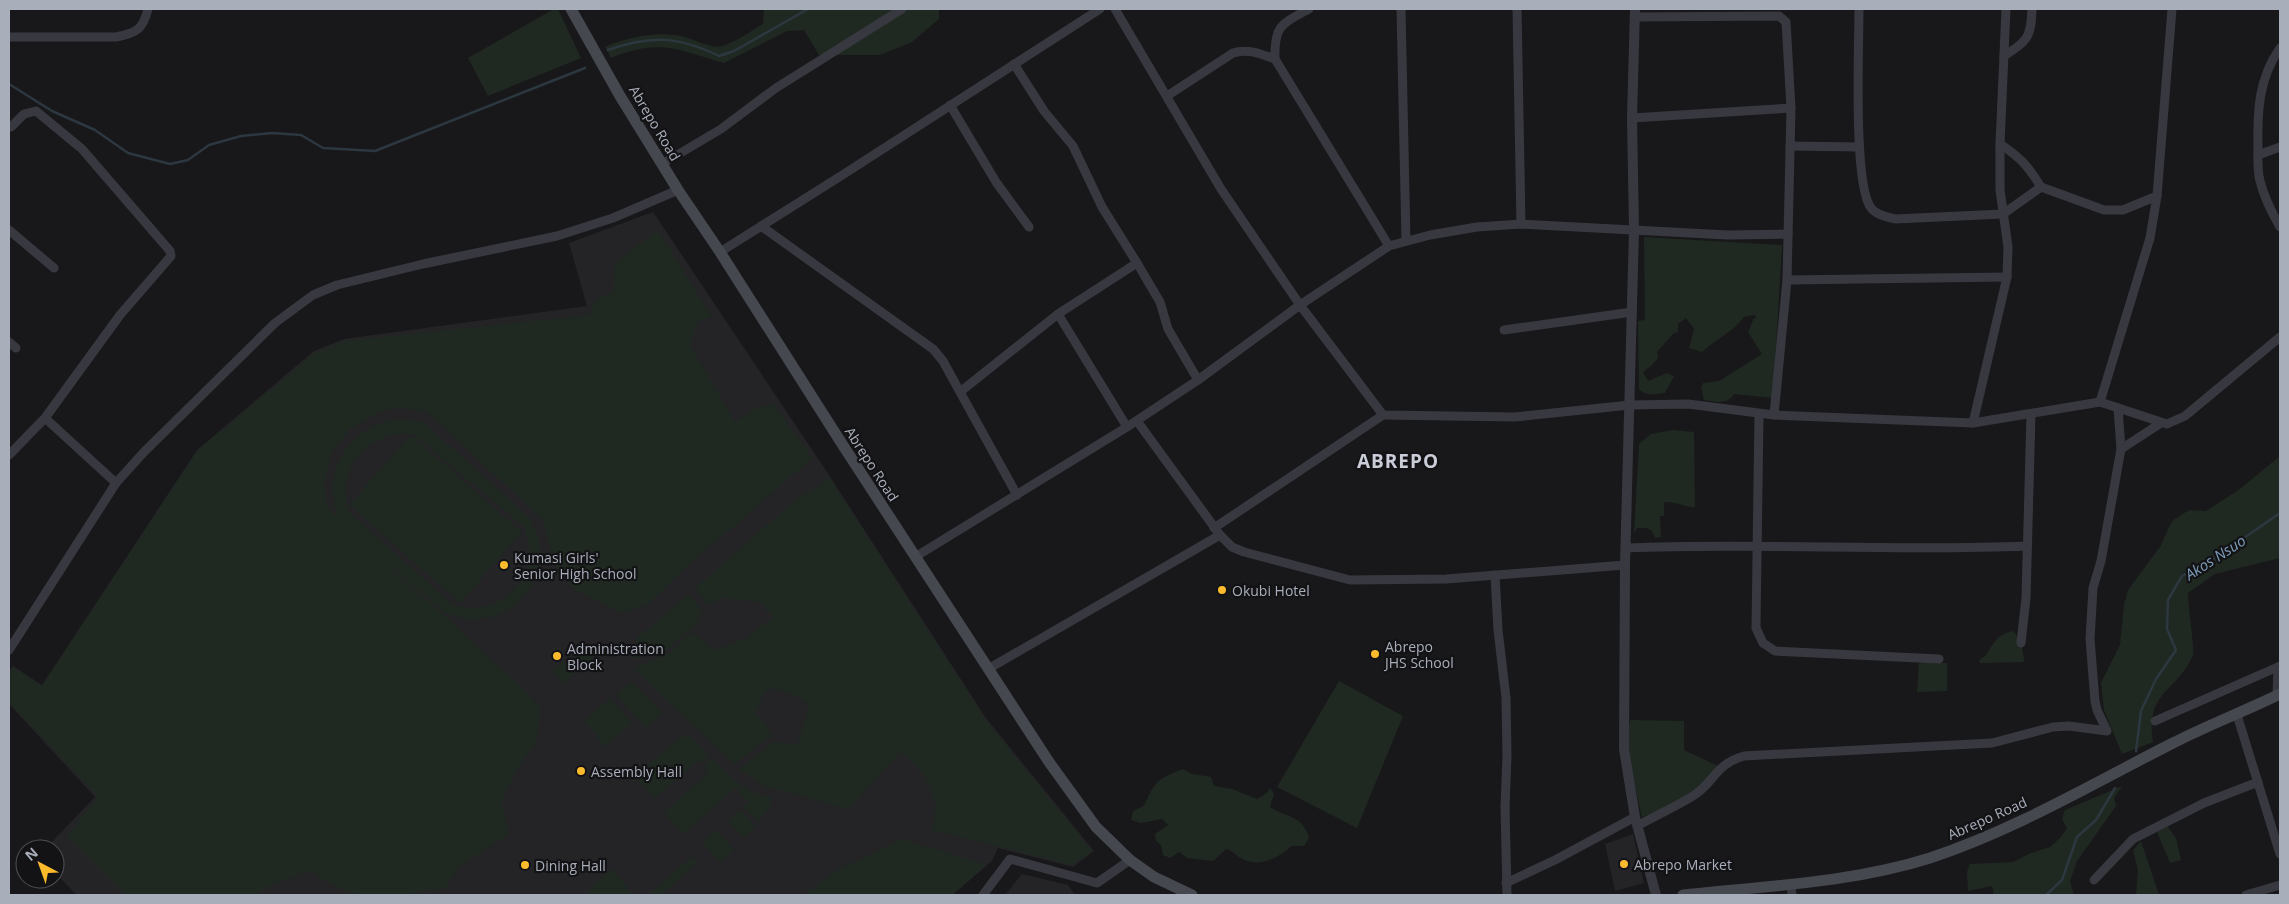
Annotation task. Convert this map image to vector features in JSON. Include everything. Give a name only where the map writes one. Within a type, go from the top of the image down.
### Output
[{"type":"main road","name":"Abrepo Road","points":[[571,9],[678,190],[720,252],[988,669],[1080,806],[1096,827],[1130,860],[1154,877],[1192,895]]},
{"type":"main road","name":"Abrepo Road","points":[[1683,895],[1791,890],[1929,858],[1970,844],[2094,785],[2175,742],[2279,695]]},
{"type":"street","points":[[9,37],[116,38],[132,34],[144,24],[148,9]]},
{"type":"street","points":[[662,164],[721,129],[776,88],[902,9]]},
{"type":"street","points":[[720,252],[1100,9]]},
{"type":"street","points":[[1115,9],[1221,189],[1300,305],[1383,415]]},
{"type":"street","points":[[1309,9],[1285,23],[1277,32],[1274,40],[1275,59],[1389,246]]},
{"type":"street","points":[[1401,9],[1406,241]]},
{"type":"street","points":[[1517,9],[1521,224]]},
{"type":"street","points":[[1859,9],[1859,147],[1865,195],[1871,208],[1880,215],[1895,219],[2003,214],[2041,187]]},
{"type":"street","points":[[1973,422],[2007,277],[2008,247],[2000,190],[2000,144],[2006,9]]},
{"type":"street","points":[[2004,56],[2023,44],[2031,31],[2032,9]]},
{"type":"street","points":[[2100,402],[2150,238],[2157,196],[2172,9]]},
{"type":"street","points":[[1656,895],[1636,822],[1624,748],[1625,565],[1634,230],[1632,118],[1635,13],[1779,16],[1786,22],[1791,108],[1787,280],[1774,415]]},
{"type":"street","points":[[2280,48],[2270,63],[2262,86],[2257,110],[2260,181],[2280,227]]},
{"type":"street","points":[[1167,96],[1233,53],[1241,50],[1256,52],[1275,59]]},
{"type":"street","points":[[1014,64],[1044,111],[1073,146],[1102,207],[1160,302],[1168,329],[1198,380]]},
{"type":"street","points":[[950,105],[996,182],[1029,227]]},
{"type":"street","points":[[1632,118],[1791,108]]},
{"type":"street","points":[[9,455],[45,418],[120,315],[171,256],[170,251],[82,149],[68,136],[36,111],[24,114],[11,127]]},
{"type":"street","points":[[2000,144],[2019,156],[2029,167],[2041,187],[2104,210],[2123,210],[2157,196]]},
{"type":"street","points":[[1790,146],[1859,147]]},
{"type":"street","points":[[2258,155],[2280,147]]},
{"type":"street","points":[[9,650],[116,483],[144,452],[275,323],[313,295],[337,285],[364,278],[557,236],[613,218],[678,190]]},
{"type":"street","points":[[915,557],[1127,428],[1198,380],[1300,305],[1389,246],[1478,227],[1521,224],[1728,234],[1788,234]]},
{"type":"street","points":[[761,226],[934,349],[943,360],[1017,495]]},
{"type":"street","points":[[9,230],[54,268]]},
{"type":"street","points":[[960,392],[1058,314],[1137,262]]},
{"type":"street","points":[[1787,280],[2007,277]]},
{"type":"street","points":[[1504,330],[1632,312]]},
{"type":"street","points":[[1058,314],[1127,428]]},
{"type":"street","points":[[2121,449],[2161,423],[2176,421],[2185,416],[2280,337]]},
{"type":"street","points":[[988,669],[1217,531],[1383,415],[1515,416],[1630,405],[1688,404],[1774,415],[1973,422],[2100,402],[2161,423]]},
{"type":"street","points":[[1506,883],[1694,796],[1720,767],[1731,760],[1744,756],[1992,743],[2062,726],[2106,730],[2097,710],[2090,639],[2094,588],[2101,561],[2121,449],[2118,408]]},
{"type":"street","points":[[1759,414],[1756,628],[1763,643],[1775,651],[1940,659]]},
{"type":"street","points":[[2021,643],[2026,598],[2031,414]]},
{"type":"street","points":[[45,418],[116,483]]},
{"type":"street","points":[[1137,421],[1217,531],[1232,546],[1244,552],[1350,580],[1436,579],[1625,565]]},
{"type":"street","points":[[1626,548],[1694,545],[1968,548],[2027,546]]},
{"type":"street","points":[[1495,575],[1498,630],[1506,698],[1507,895]]},
{"type":"street","points":[[2155,721],[2279,666],[2279,695]]},
{"type":"street","points":[[2237,714],[2280,852]]},
{"type":"street","points":[[2094,880],[2133,839],[2204,803],[2258,782]]},
{"type":"street","points":[[983,895],[1010,859],[1097,883],[1130,860]]},
{"type":"street","points":[[2246,895],[2280,885]]},
{"type":"shaded area","points":[[554,9],[558,9],[581,58],[488,96],[468,58]]},
{"type":"shaded area","points":[[764,9],[939,9],[939,19],[912,42],[880,55],[819,55],[804,30],[787,31],[724,63],[681,50],[656,47],[628,52],[611,58],[605,47],[623,40],[662,34],[686,37],[706,45],[722,46],[763,24]]},
{"type":"shaded area","name":"Kumasi Girls' Senior High School","points":[[653,212],[829,475],[986,718],[1094,851],[1073,867],[998,848],[992,861],[952,895],[77,895],[65,883],[65,839],[55,839],[95,797],[9,704],[9,671],[13,666],[42,685],[197,450],[314,351],[344,339],[587,306],[569,243]]},
{"type":"shaded area","points":[[658,230],[712,317],[698,321],[690,345],[735,422],[757,408],[773,403],[812,458],[694,559],[646,606],[621,613],[574,589],[554,565],[543,520],[427,412],[399,408],[380,412],[350,429],[332,452],[324,483],[327,507],[337,517],[333,498],[333,481],[343,455],[361,434],[373,427],[386,422],[405,419],[423,422],[530,518],[539,540],[539,565],[531,588],[515,606],[493,617],[469,620],[445,613],[354,532],[519,685],[541,708],[536,743],[516,770],[502,801],[509,834],[460,866],[445,888],[404,894],[363,895],[330,884],[310,871],[273,884],[256,895],[126,895],[67,836],[98,797],[9,702],[9,673],[13,667],[42,686],[198,450],[315,353],[345,341],[590,315],[596,299],[613,292],[615,263]],"holes":[[[413,434],[524,527],[529,545],[529,557],[521,580],[505,597],[495,603],[483,607],[462,607],[452,604],[348,511],[345,487],[352,464],[368,446],[389,435]]]},
{"type":"shaded area","points":[[1644,237],[1782,245],[1773,398],[1734,394],[1728,400],[1721,402],[1704,400],[1701,388],[1703,383],[1719,381],[1762,354],[1748,332],[1754,318],[1757,318],[1754,315],[1744,317],[1735,327],[1702,352],[1689,348],[1694,329],[1686,318],[1678,324],[1678,332],[1673,334],[1657,352],[1658,358],[1643,372],[1648,381],[1667,373],[1674,376],[1665,393],[1648,394],[1639,389],[1638,321],[1645,320]]},
{"type":"shaded area","points":[[1673,430],[1694,432],[1695,507],[1664,502],[1664,516],[1660,516],[1661,537],[1655,538],[1652,531],[1647,528],[1637,528],[1634,534],[1639,444],[1651,434]]},
{"type":"shaded area","points":[[411,435],[522,532],[460,603],[349,505]]},
{"type":"shaded area","points":[[2280,456],[2280,558],[2215,574],[2188,593],[2193,655],[2186,668],[2158,702],[2152,725],[2153,742],[2122,754],[2104,710],[2101,683],[2120,645],[2124,605],[2128,590],[2160,547],[2172,521],[2189,510],[2206,511],[2240,489]]},
{"type":"shaded area","points":[[829,477],[985,719],[1092,851],[1073,865],[932,830],[936,805],[925,777],[901,751],[849,809],[764,786],[739,769],[773,742],[798,744],[809,704],[794,695],[771,688],[764,693],[755,714],[764,721],[772,735],[734,764],[636,671],[635,667],[668,654],[692,632],[715,650],[747,638],[773,617],[759,602],[723,598],[708,605],[695,588],[800,496],[814,489]]},
{"type":"shaded area","points":[[688,595],[703,611],[696,618],[699,622],[667,650],[631,659],[637,638]]},
{"type":"shaded area","points":[[2013,631],[2021,646],[2024,662],[1980,663],[1979,660],[1987,654],[1995,641],[2005,633]]},
{"type":"shaded area","points":[[582,644],[594,657],[583,667],[571,654]]},
{"type":"shaded area","points":[[563,661],[575,674],[564,684],[552,671]]},
{"type":"shaded area","points":[[1919,663],[1947,663],[1947,691],[1917,692]]},
{"type":"shaded area","points":[[1339,681],[1403,716],[1357,828],[1277,787]]},
{"type":"shaded area","points":[[629,683],[633,683],[663,713],[646,728],[616,695]]},
{"type":"shaded area","points":[[611,698],[631,723],[605,747],[584,721]]},
{"type":"shaded area","points":[[1630,720],[1684,721],[1684,750],[1718,766],[1684,798],[1642,817],[1629,757]]},
{"type":"shaded area","points":[[689,735],[710,755],[701,763],[698,761],[654,798],[635,776],[678,739]]},
{"type":"shaded area","points":[[712,758],[741,785],[772,799],[771,805],[760,820],[757,821],[748,811],[742,808],[748,802],[736,788],[683,834],[664,812],[709,772],[704,765]]},
{"type":"shaded area","points":[[1183,769],[1192,774],[1211,777],[1214,786],[1232,789],[1257,799],[1267,793],[1270,788],[1274,794],[1270,807],[1299,821],[1309,838],[1304,846],[1291,846],[1280,855],[1259,862],[1245,861],[1226,849],[1213,861],[1187,858],[1179,852],[1170,858],[1163,855],[1161,845],[1156,841],[1155,834],[1168,825],[1162,819],[1141,823],[1131,820],[1133,811],[1144,806],[1151,791],[1158,782],[1167,775]]},
{"type":"shaded area","points":[[2122,786],[2114,798],[2116,806],[2077,861],[2070,881],[2074,895],[1994,895],[1992,886],[1968,891],[1967,872],[1970,864],[2013,862],[2031,853],[2050,847],[2061,837],[2067,828],[2062,819],[2065,810]]},
{"type":"shaded area","points":[[741,810],[755,826],[744,837],[728,821]]},
{"type":"shaded area","points":[[2167,826],[2176,838],[2181,860],[2170,863],[2157,832]]},
{"type":"shaded area","points":[[716,830],[733,849],[721,862],[702,842]]},
{"type":"shaded area","name":"Abrepo Market","points":[[1633,834],[1644,883],[1615,891],[1605,844]]},
{"type":"shaded area","points":[[902,839],[987,865],[952,895],[808,895],[807,892],[838,870]]},
{"type":"shaded area","points":[[2141,841],[2159,895],[2136,895],[2138,871],[2133,850]]},
{"type":"shaded area","points":[[692,857],[697,863],[663,893],[664,895],[648,895]]},
{"type":"shaded area","points":[[611,869],[634,895],[587,895],[591,887]]},
{"type":"shaded area","points":[[1022,874],[1068,885],[1075,895],[1005,895]]},
{"type":"waterway","points":[[608,50],[638,42],[664,40],[677,41],[704,49],[719,56],[734,51],[808,9]]},
{"type":"waterway","points":[[9,84],[52,111],[95,130],[128,153],[170,164],[188,160],[209,145],[241,136],[272,133],[301,135],[323,148],[375,151],[585,68]]},
{"type":"waterway","name":"Akos Nsuo","points":[[2136,751],[2141,711],[2156,679],[2176,650],[2167,629],[2168,600],[2182,576],[2215,558],[2280,513]]},
{"type":"waterway","name":"Akos Nsuo","points":[[2046,895],[2062,880],[2077,837],[2096,820],[2115,788]]},
{"type":"place","name":"Kumasi Girls' Senior High School","points":[[504,565]]},
{"type":"place","name":"Okubi Hotel","points":[[1222,590]]},
{"type":"place","name":"Abrepo JHS School","points":[[1375,654]]},
{"type":"place","name":"Administration Block","points":[[557,656]]},
{"type":"place","name":"Assembly Hall","points":[[581,771]]},
{"type":"place","name":"Abrepo Market","points":[[1624,864]]},
{"type":"place","name":"Dining Hall","points":[[525,865]]},
{"type":"district","name":"ABREPO","points":[[1398,461]]}]
